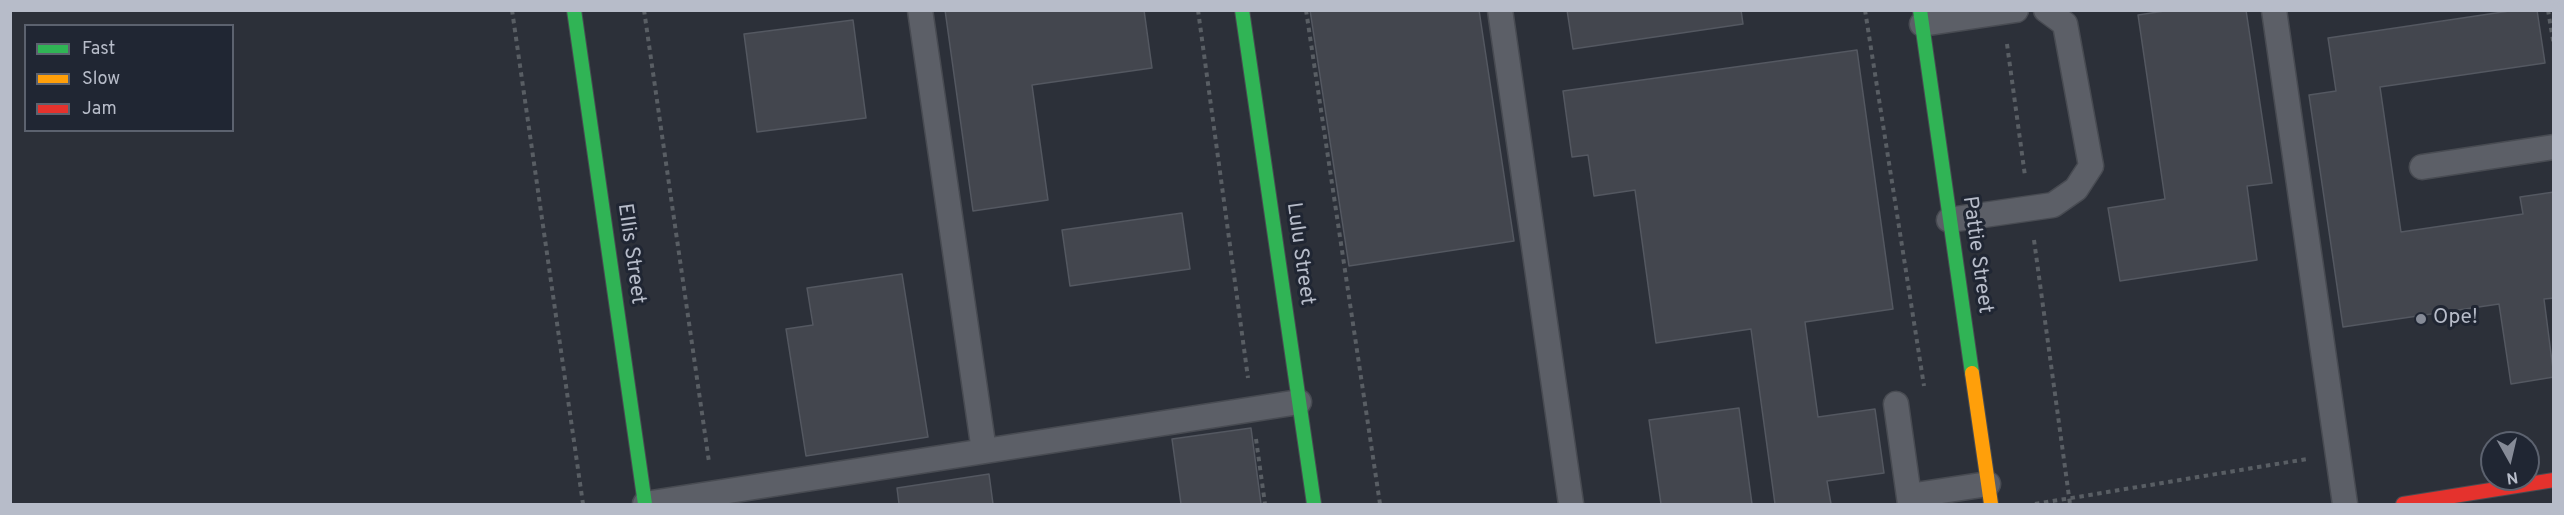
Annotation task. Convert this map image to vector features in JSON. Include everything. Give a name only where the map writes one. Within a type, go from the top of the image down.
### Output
[{"type":"street","name":"Ellis Street","points":[[574,10],[645,504]]},
{"type":"street","name":"Lulu Street","points":[[1242,10],[1314,504]]},
{"type":"street","name":"Pattie Street","points":[[1921,17],[1990,494]]},
{"type":"street","points":[[2403,504],[2553,480]]},
{"type":"lane","points":[[920,10],[984,451]]},
{"type":"lane","points":[[1500,10],[1572,504]]},
{"type":"lane","points":[[1949,220],[2053,205],[2076,189],[2091,166],[2066,24],[2046,10]]},
{"type":"lane","points":[[2274,10],[2345,504]]},
{"type":"lane","points":[[1921,17],[2009,11]]},
{"type":"lane","points":[[2422,167],[2553,147]]},
{"type":"lane","points":[[645,504],[1299,402]]},
{"type":"lane","points":[[1896,404],[1910,500],[1990,494]]},
{"type":"path","points":[[512,10],[584,504]]},
{"type":"path","points":[[644,10],[713,493]]},
{"type":"path","points":[[1198,10],[1265,504]]},
{"type":"path","points":[[1306,10],[1380,504]]},
{"type":"path","points":[[1865,10],[1926,398]]},
{"type":"path","points":[[2548,10],[2553,46]]},
{"type":"path","points":[[2009,11],[2030,208],[2070,504]]},
{"type":"path","points":[[2035,504],[2308,459]]},
{"type":"building","points":[[945,10],[1144,10],[1152,68],[1032,85],[1048,200],[973,211]]},
{"type":"building","points":[[1310,10],[1479,10],[1514,241],[1349,266]]},
{"type":"building","points":[[1567,10],[1741,10],[1743,24],[1573,49]]},
{"type":"building","points":[[2171,10],[2246,10],[2272,183],[2247,186],[2257,260],[2120,281],[2108,208],[2165,199],[2138,15]]},
{"type":"building","points":[[2516,10],[2537,10],[2545,63],[2380,87],[2401,232],[2523,214],[2520,197],[2554,192],[2554,298],[2544,299],[2554,377],[2511,384],[2499,304],[2343,327],[2309,95],[2336,91],[2328,38]]},
{"type":"building","points":[[853,20],[866,118],[757,132],[744,34]]},
{"type":"building","points":[[1857,50],[1893,309],[1805,322],[1818,417],[1875,409],[1884,473],[1827,481],[1831,504],[1775,504],[1751,329],[1656,343],[1635,190],[1594,196],[1588,155],[1572,157],[1563,91]]},
{"type":"building","points":[[1182,213],[1190,269],[1070,286],[1062,230]]},
{"type":"building","points":[[902,274],[928,437],[806,456],[786,329],[813,325],[807,288]]},
{"type":"building","points":[[1739,408],[1752,504],[1661,504],[1649,420]]},
{"type":"building","points":[[1251,428],[1261,504],[1181,504],[1172,439]]},
{"type":"building","points":[[989,474],[993,504],[899,504],[897,488]]},
{"type":"traffic: fast","points":[[574,10],[645,504]]},
{"type":"traffic: fast","points":[[1242,10],[1314,504]]},
{"type":"traffic: fast","points":[[1920,10],[1972,373]]},
{"type":"traffic: slow","points":[[1972,373],[1991,504]]},
{"type":"traffic: jam","points":[[2403,504],[2554,480]]},
{"type":"place","name":"Ope!","points":[[2421,319]]}]
